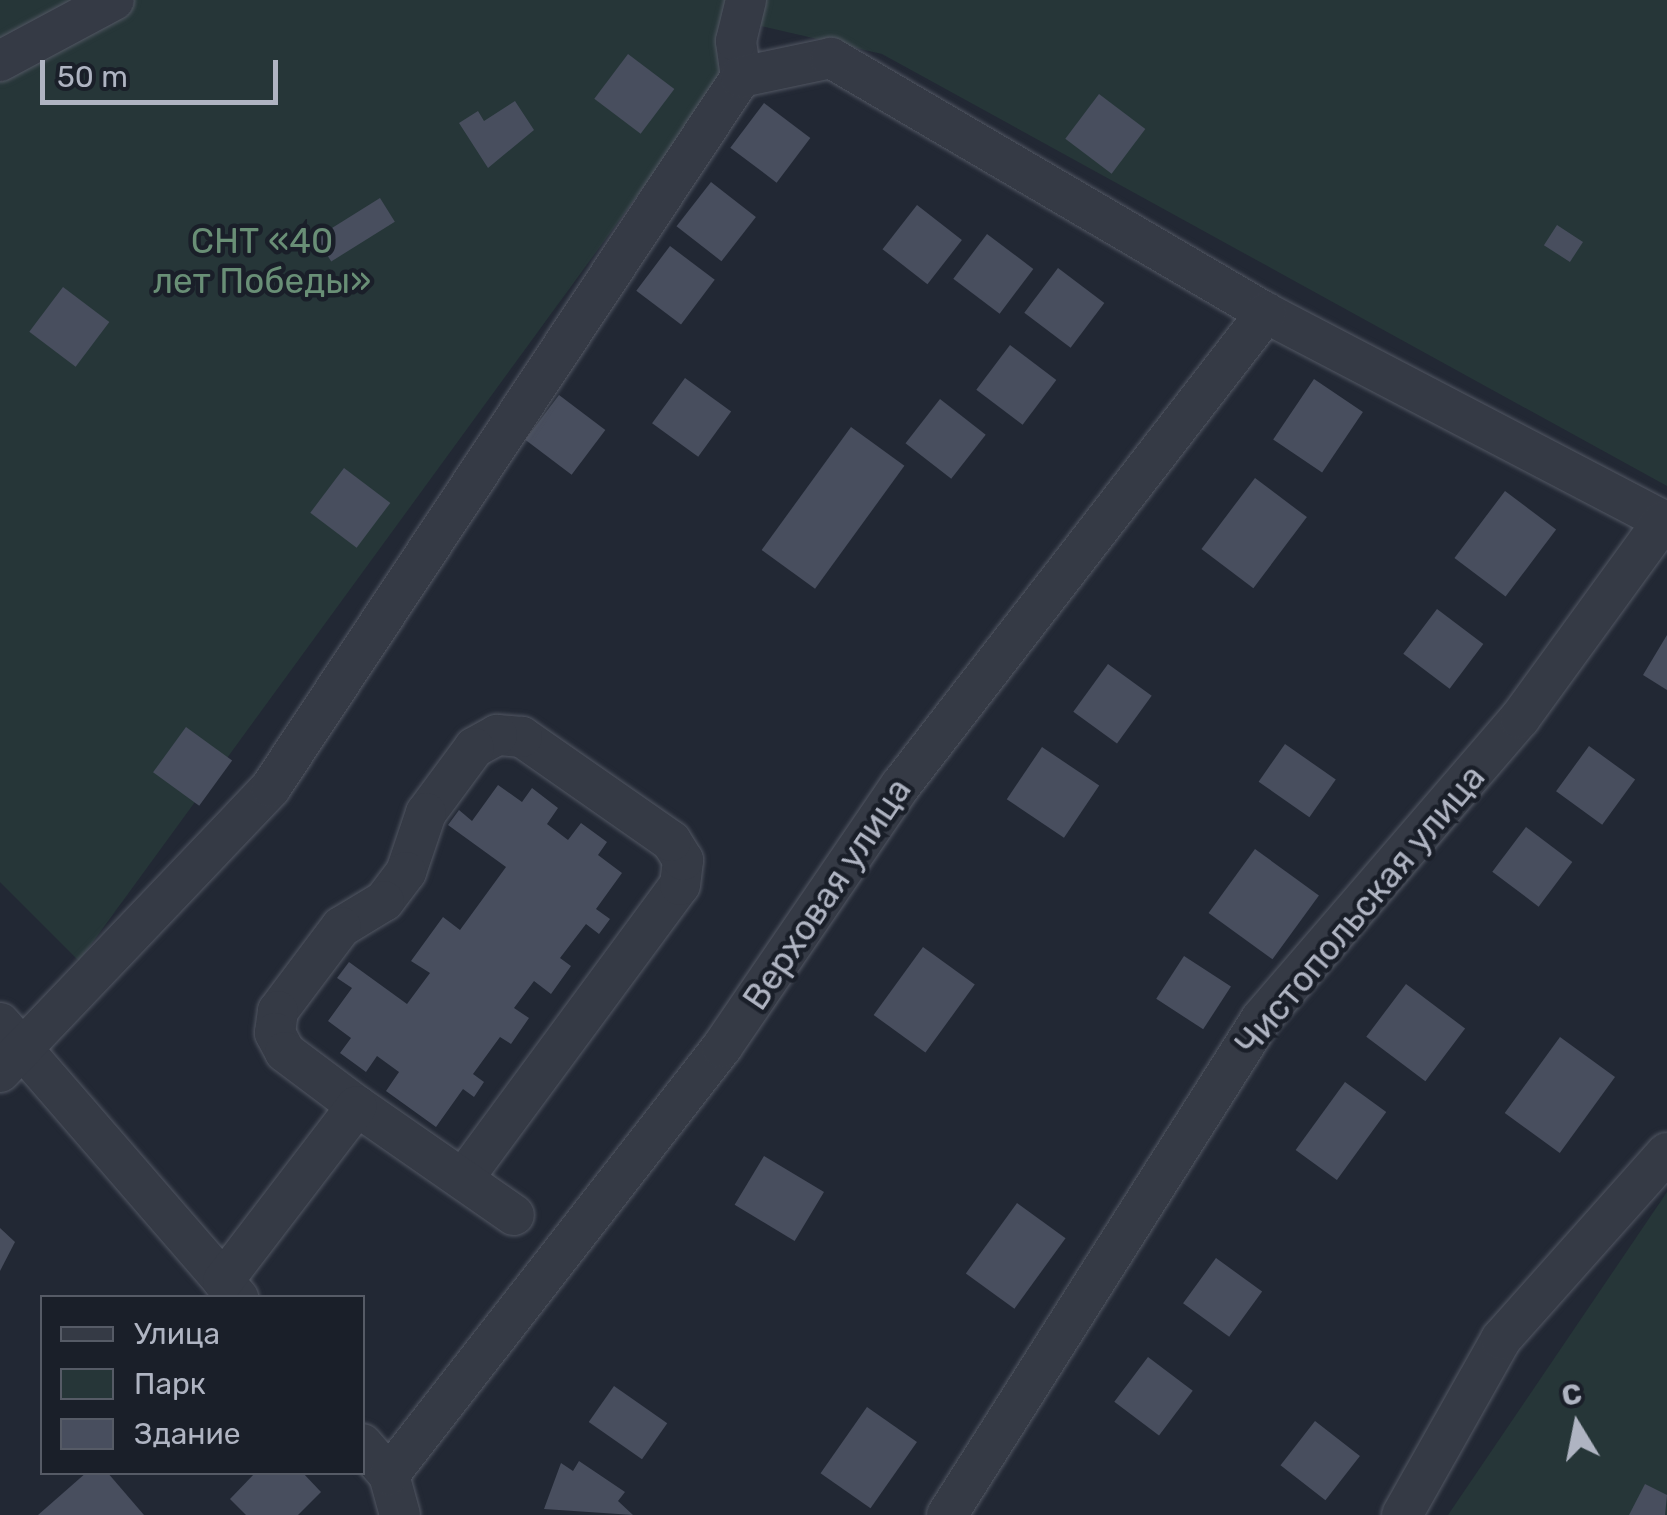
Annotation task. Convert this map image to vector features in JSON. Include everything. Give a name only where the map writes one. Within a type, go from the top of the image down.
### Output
[{"type":"street","points":[[0,60],[114,0]]},
{"type":"street","points":[[357,1106],[230,1289],[8,1048],[271,787],[741,77],[736,40],[746,0]]},
{"type":"street","points":[[741,77],[830,58],[1266,313],[1665,522]]},
{"type":"street","name":"Верховая улица","points":[[389,1475],[722,1047],[901,784],[1266,313]]},
{"type":"street","name":"Чистопольская улица","points":[[947,1515],[1261,1019],[1520,718],[1665,522]]},
{"type":"street","points":[[464,1179],[680,884],[684,860],[672,841],[522,737],[497,735],[474,748],[426,813],[406,872],[384,901],[341,927],[278,1011],[285,1052],[514,1215]]},
{"type":"street","points":[[1402,1515],[1501,1339],[1667,1154]]},
{"type":"street","points":[[365,1447],[389,1475],[400,1515]]},
{"type":"green space","name":"СНТ «40 лет Победы»","points":[[0,0],[1667,0],[1667,486],[882,54],[761,26],[79,961],[0,882]]},
{"type":"green space","points":[[1667,1192],[1667,1515],[1448,1515]]},
{"type":"building","points":[[628,54],[674,89],[641,134],[594,99]]},
{"type":"building","points":[[1099,94],[1145,129],[1112,174],[1065,139]]},
{"type":"building","points":[[515,101],[534,130],[488,168],[459,123],[478,111],[484,121]]},
{"type":"building","points":[[764,103],[810,138],[777,183],[730,148]]},
{"type":"building","points":[[711,182],[756,217],[721,261],[677,226]]},
{"type":"building","points":[[380,198],[395,222],[331,261],[316,238]]},
{"type":"building","points":[[917,205],[962,240],[927,284],[883,249]]},
{"type":"building","points":[[1557,225],[1583,242],[1570,262],[1544,245]]},
{"type":"building","points":[[987,234],[1033,269],[1000,314],[953,279]]},
{"type":"building","points":[[670,246],[715,280],[681,324],[636,291]]},
{"type":"building","points":[[1058,268],[1104,303],[1071,348],[1024,313]]},
{"type":"building","points":[[63,287],[109,322],[76,367],[29,332]]},
{"type":"building","points":[[1010,345],[1056,380],[1023,425],[976,390]]},
{"type":"building","points":[[685,378],[731,412],[698,457],[652,423]]},
{"type":"building","points":[[1314,379],[1363,412],[1322,473],[1273,440]]},
{"type":"building","points":[[559,395],[605,430],[572,475],[525,440]]},
{"type":"building","points":[[940,399],[986,435],[951,479],[906,443]]},
{"type":"building","points":[[851,427],[904,466],[815,589],[762,550]]},
{"type":"building","points":[[344,468],[390,503],[357,548],[310,513]]},
{"type":"building","points":[[1255,478],[1307,517],[1253,588],[1201,549]]},
{"type":"building","points":[[1505,491],[1556,530],[1506,597],[1454,558]]},
{"type":"building","points":[[1437,609],[1483,644],[1450,689],[1403,654]]},
{"type":"building","points":[[1667,635],[1667,690],[1643,675]]},
{"type":"building","points":[[1108,664],[1152,696],[1117,743],[1073,712]]},
{"type":"building","points":[[186,727],[232,761],[199,806],[153,772]]},
{"type":"building","points":[[1285,744],[1336,780],[1309,817],[1259,782]]},
{"type":"building","points":[[1589,746],[1635,780],[1602,825],[1556,791]]},
{"type":"building","points":[[1042,747],[1099,786],[1064,838],[1007,799]]},
{"type":"building","points":[[498,785],[522,802],[532,788],[558,808],[547,824],[568,840],[581,823],[607,842],[598,855],[622,873],[596,909],[610,919],[599,934],[586,924],[560,958],[571,966],[551,994],[534,981],[514,1008],[529,1018],[511,1044],[500,1037],[473,1074],[484,1082],[474,1097],[463,1089],[436,1127],[386,1091],[399,1072],[377,1056],[366,1072],[340,1053],[351,1038],[328,1021],[352,988],[337,978],[349,962],[407,1004],[430,973],[411,961],[443,917],[460,930],[506,867],[448,825],[459,810],[472,821]]},
{"type":"building","points":[[1526,827],[1572,862],[1539,907],[1492,872]]},
{"type":"building","points":[[1255,849],[1319,895],[1272,959],[1209,913]]},
{"type":"building","points":[[923,947],[975,985],[925,1053],[874,1015]]},
{"type":"building","points":[[1184,956],[1231,986],[1203,1029],[1156,999]]},
{"type":"building","points":[[1406,984],[1465,1029],[1425,1081],[1366,1037]]},
{"type":"building","points":[[1560,1037],[1615,1077],[1560,1153],[1505,1113]]},
{"type":"building","points":[[1345,1082],[1386,1112],[1337,1180],[1296,1150]]},
{"type":"building","points":[[764,1156],[824,1192],[795,1241],[735,1205]]},
{"type":"building","points":[[1017,1203],[1066,1238],[1014,1309],[966,1273]]},
{"type":"building","points":[[0,1228],[15,1242],[0,1271]]},
{"type":"building","points":[[1216,1258],[1262,1292],[1229,1337],[1183,1303]]},
{"type":"building","points":[[1148,1357],[1193,1391],[1159,1435],[1114,1402]]},
{"type":"building","points":[[614,1386],[667,1423],[642,1459],[589,1422]]},
{"type":"building","points":[[867,1407],[917,1442],[871,1508],[821,1473]]},
{"type":"building","points":[[1315,1421],[1360,1456],[1325,1500],[1281,1465]]},
{"type":"building","points":[[579,1461],[625,1492],[618,1501],[633,1515],[544,1509],[561,1463],[573,1471]]},
{"type":"building","points":[[84,1475],[110,1475],[144,1515],[38,1515]]},
{"type":"building","points":[[253,1475],[305,1475],[321,1492],[298,1515],[246,1515],[230,1499]]},
{"type":"building","points":[[1645,1484],[1667,1495],[1665,1515],[1629,1515]]}]
